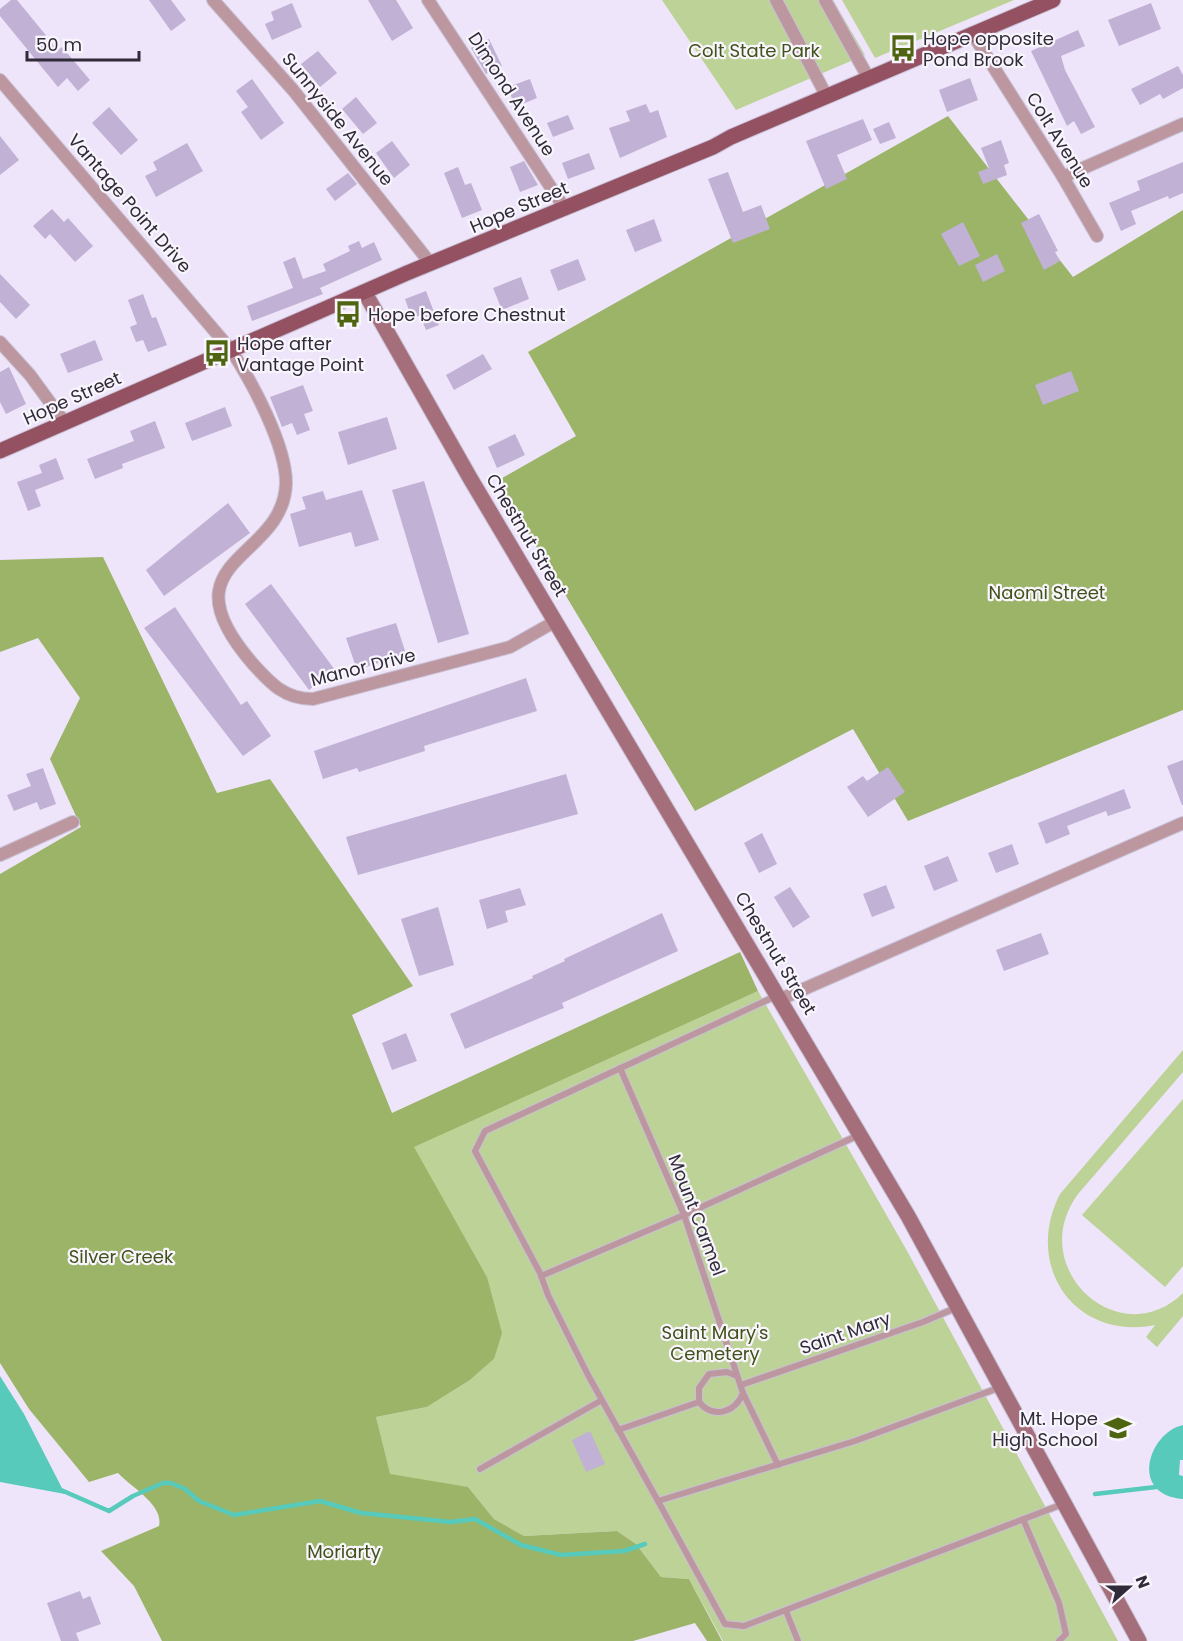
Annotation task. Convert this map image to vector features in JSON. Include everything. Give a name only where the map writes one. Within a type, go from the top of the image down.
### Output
[{"type":"main road","name":"Hope Street","points":[[0,451],[1044,2]]},
{"type":"street","name":"Sunnyside Avenue","points":[[213,0],[293,90],[432,264]]},
{"type":"street","name":"Dimond Avenue","points":[[428,0],[565,209]]},
{"type":"street","points":[[776,0],[826,97]]},
{"type":"street","points":[[825,0],[869,79]]},
{"type":"street","name":"Colt Avenue","points":[[972,33],[1063,177],[1097,236]]},
{"type":"street","name":"Vantage Point Drive","points":[[0,80],[231,350]]},
{"type":"street","points":[[1063,177],[1183,124]]},
{"type":"street","name":"Chestnut Street","points":[[365,293],[470,478],[860,1135],[958,1307],[1139,1641]]},
{"type":"street","points":[[0,342],[30,375],[65,423]]},
{"type":"street","name":"Manor Drive","points":[[231,350],[254,384],[284,464],[286,485],[278,517],[246,548],[226,574],[221,587],[219,609],[239,648],[279,691],[290,697],[304,699],[348,691],[510,647],[556,621]]},
{"type":"street","points":[[0,855],[73,822]]},
{"type":"street","points":[[780,997],[1183,823]]},
{"type":"lane","points":[[780,997],[485,1131],[475,1151],[541,1276],[548,1295],[602,1400],[725,1624],[744,1626],[1065,1503]]},
{"type":"lane","name":"Mount Carmel","points":[[620,1068],[684,1215],[736,1376]]},
{"type":"lane","points":[[541,1276],[684,1215],[860,1135]]},
{"type":"lane","name":"Saint Mary","points":[[741,1385],[922,1322],[958,1307]]},
{"type":"lane","points":[[699,1402],[699,1388],[709,1374],[727,1372],[736,1376],[778,1465]]},
{"type":"lane","points":[[658,1501],[855,1441],[1000,1387]]},
{"type":"lane","points":[[699,1402],[710,1411],[719,1413],[734,1406],[743,1394]]},
{"type":"lane","points":[[480,1469],[602,1400]]},
{"type":"lane","points":[[618,1430],[699,1402]]},
{"type":"lane","points":[[1023,1519],[1059,1603],[1066,1634],[1059,1641]]},
{"type":"lane","points":[[786,1611],[798,1641]]},
{"type":"green space","name":"Colt State Park","points":[[662,0],[833,0],[865,55],[736,110]]},
{"type":"green space","points":[[842,0],[1014,0],[875,58]]},
{"type":"green space","name":"Naomi Street","points":[[948,116],[1073,277],[1183,210],[1183,710],[908,821],[853,729],[695,811],[497,481],[576,436],[528,352]]},
{"type":"green space","name":"Moriarty","points":[[103,557],[217,793],[270,779],[413,986],[352,1015],[392,1113],[740,952],[758,991],[414,1147],[487,1277],[502,1333],[494,1359],[470,1380],[427,1407],[376,1417],[390,1474],[468,1487],[494,1519],[524,1536],[617,1531],[636,1544],[661,1577],[689,1579],[722,1641],[707,1641],[695,1623],[633,1641],[162,1641],[134,1586],[101,1551],[159,1526],[157,1511],[118,1473],[89,1482],[29,1409],[0,1363],[0,874],[81,827],[50,759],[80,698],[38,638],[0,652],[0,560]]},
{"type":"green space","name":"Saint Mary's Cemetery","points":[[758,991],[906,1249],[1118,1641],[723,1641],[689,1579],[661,1577],[636,1544],[617,1531],[524,1536],[494,1519],[468,1487],[184,1641],[380,1435],[376,1417],[427,1407],[470,1380],[494,1359],[487,1277],[413,1147],[558,1079]]},
{"type":"green space","points":[[1183,1050],[1183,1072],[1078,1194],[1064,1222],[1063,1249],[1071,1274],[1087,1294],[1108,1308],[1132,1314],[1158,1310],[1183,1293],[1183,1316],[1157,1347],[1146,1337],[1155,1325],[1126,1327],[1101,1321],[1080,1310],[1064,1292],[1053,1271],[1048,1247],[1050,1221],[1060,1194]]},
{"type":"green space","points":[[1183,1099],[1183,1266],[1165,1287],[1082,1215]]},
{"type":"shaded area","points":[[0,1376],[24,1414],[65,1494],[0,1482]]},
{"type":"shaded area","points":[[1183,1425],[1183,1460],[1180,1460],[1179,1475],[1183,1476],[1183,1499],[1166,1495],[1155,1487],[1150,1476],[1150,1464],[1153,1451],[1161,1439],[1171,1430]]},
{"type":"building","points":[[11,0],[17,0],[58,50],[62,47],[90,80],[78,91],[67,78],[58,87],[0,16],[0,9]]},
{"type":"building","points":[[149,0],[171,0],[186,20],[171,31]]},
{"type":"building","points":[[368,0],[396,0],[413,28],[392,41]]},
{"type":"building","points":[[292,3],[302,27],[272,40],[265,24],[274,20],[271,12]]},
{"type":"building","points":[[1151,3],[1161,29],[1119,46],[1108,20]]},
{"type":"building","points":[[1078,30],[1085,46],[1061,56],[1065,70],[1095,127],[1081,134],[1074,121],[1067,126],[1031,51]]},
{"type":"building","points":[[489,39],[502,66],[486,74],[471,48]]},
{"type":"building","points":[[318,51],[337,73],[320,87],[301,64]]},
{"type":"building","points":[[1178,66],[1183,75],[1183,88],[1163,99],[1160,94],[1140,105],[1131,89]]},
{"type":"building","points":[[970,78],[978,100],[947,112],[939,90]]},
{"type":"building","points":[[252,79],[284,123],[261,140],[241,112],[248,107],[236,91]]},
{"type":"building","points":[[530,79],[537,98],[515,107],[508,87]]},
{"type":"building","points":[[356,97],[377,123],[363,134],[342,109]]},
{"type":"building","points":[[646,104],[650,113],[658,110],[667,137],[620,158],[609,128],[630,121],[626,111]]},
{"type":"building","points":[[109,107],[138,140],[121,155],[92,123]]},
{"type":"building","points":[[568,115],[574,129],[553,137],[547,123]]},
{"type":"building","points":[[863,119],[872,140],[837,155],[847,179],[826,189],[806,141]]},
{"type":"building","points":[[889,122],[896,138],[880,144],[873,129]]},
{"type":"building","points":[[0,136],[19,160],[0,175]]},
{"type":"building","points":[[1001,140],[1009,163],[1004,165],[1007,175],[983,184],[978,172],[989,168],[981,148]]},
{"type":"building","points":[[392,141],[410,165],[394,178],[376,153]]},
{"type":"building","points":[[187,143],[203,171],[156,197],[145,176],[157,170],[153,162]]},
{"type":"building","points":[[589,153],[595,169],[568,179],[562,163]]},
{"type":"building","points":[[524,161],[538,185],[520,192],[510,167]]},
{"type":"building","points":[[1183,162],[1183,193],[1169,199],[1168,196],[1131,211],[1136,224],[1121,231],[1109,203],[1140,190],[1137,181]]},
{"type":"building","points":[[458,167],[465,185],[471,183],[482,210],[462,218],[444,173]]},
{"type":"building","points":[[728,172],[743,212],[761,205],[770,229],[733,243],[708,179]]},
{"type":"building","points":[[348,173],[357,184],[335,201],[326,189]]},
{"type":"building","points":[[52,209],[64,222],[68,218],[93,246],[75,262],[50,234],[45,239],[33,226]]},
{"type":"building","points":[[1039,214],[1058,251],[1055,252],[1060,261],[1044,270],[1021,223]]},
{"type":"building","points":[[654,219],[662,241],[635,252],[626,230]]},
{"type":"building","points":[[963,222],[980,256],[959,266],[941,234]]},
{"type":"building","points":[[359,241],[362,248],[374,242],[382,260],[320,288],[323,294],[252,321],[247,306],[293,288],[283,262],[295,257],[303,279],[326,271],[323,264],[350,251],[348,246]]},
{"type":"building","points":[[997,254],[1005,271],[983,282],[975,265]]},
{"type":"building","points":[[578,259],[586,280],[558,291],[550,270]]},
{"type":"building","points":[[0,274],[30,305],[16,319],[0,302]]},
{"type":"building","points":[[521,277],[529,299],[502,310],[493,288]]},
{"type":"building","points":[[426,291],[439,325],[426,330],[420,315],[412,319],[405,299]]},
{"type":"building","points":[[143,294],[152,318],[156,317],[167,345],[148,352],[143,340],[136,342],[130,327],[137,324],[128,300]]},
{"type":"building","points":[[95,340],[103,360],[68,373],[60,354]]},
{"type":"building","points":[[483,354],[492,369],[454,390],[446,375]]},
{"type":"building","points":[[9,367],[26,404],[6,414],[0,402],[0,372]]},
{"type":"building","points":[[1071,371],[1079,391],[1043,405],[1035,385]]},
{"type":"building","points":[[303,385],[313,411],[304,414],[310,430],[297,435],[292,423],[282,427],[270,397]]},
{"type":"building","points":[[225,407],[232,426],[192,441],[185,423]]},
{"type":"building","points":[[387,417],[397,449],[348,465],[338,432]]},
{"type":"building","points":[[155,421],[165,448],[122,464],[123,468],[95,479],[87,459],[134,441],[130,431]]},
{"type":"building","points":[[515,434],[525,455],[497,468],[488,447]]},
{"type":"building","points":[[56,458],[64,479],[35,490],[41,506],[28,511],[17,482],[42,473],[39,465]]},
{"type":"building","points":[[424,481],[469,634],[438,643],[392,490]]},
{"type":"building","points":[[362,490],[379,540],[355,547],[351,532],[299,547],[290,514],[306,509],[302,497],[323,491],[326,500]]},
{"type":"building","points":[[228,503],[250,533],[164,596],[146,570]]},
{"type":"building","points":[[271,584],[335,670],[309,690],[245,604]]},
{"type":"building","points":[[175,607],[241,705],[247,701],[271,736],[243,756],[144,628]]},
{"type":"building","points":[[396,623],[406,654],[357,670],[346,638]]},
{"type":"building","points":[[526,678],[537,711],[424,746],[425,751],[359,772],[357,768],[323,779],[314,751]]},
{"type":"building","points":[[1183,760],[1183,805],[1182,805],[1167,766]]},
{"type":"building","points":[[888,767],[905,792],[868,817],[847,787],[863,776],[867,781]]},
{"type":"building","points":[[43,768],[56,804],[40,810],[37,802],[14,811],[7,795],[31,786],[26,774]]},
{"type":"building","points":[[566,774],[578,814],[358,875],[346,837]]},
{"type":"building","points":[[1124,789],[1131,808],[1108,816],[1106,811],[1067,826],[1070,834],[1046,844],[1038,823]]},
{"type":"building","points":[[762,833],[777,864],[759,873],[744,843]]},
{"type":"building","points":[[1012,844],[1019,864],[996,873],[988,853]]},
{"type":"building","points":[[948,856],[958,881],[934,891],[924,866]]},
{"type":"building","points":[[886,885],[895,908],[872,917],[863,894]]},
{"type":"building","points":[[790,887],[810,917],[793,928],[774,897]]},
{"type":"building","points":[[520,888],[526,905],[505,911],[508,922],[487,929],[479,900]]},
{"type":"building","points":[[438,907],[454,965],[419,976],[401,919]]},
{"type":"building","points":[[662,913],[678,951],[562,1003],[564,1008],[465,1049],[450,1014],[533,978],[532,976],[565,961],[564,959]]},
{"type":"building","points":[[1041,933],[1049,954],[1004,971],[996,950]]},
{"type":"building","points":[[406,1033],[417,1061],[392,1070],[382,1043]]},
{"type":"building","points":[[590,1431],[605,1464],[586,1472],[572,1440]]},
{"type":"building","points":[[80,1591],[83,1599],[90,1596],[101,1624],[76,1633],[79,1641],[61,1641],[47,1603]]},
{"type":"waterway","name":"Silver Creek","points":[[61,1490],[109,1511],[133,1496],[163,1483],[171,1483],[185,1489],[199,1501],[234,1515],[320,1501],[361,1513],[451,1522],[475,1519],[521,1545],[561,1555],[624,1551],[645,1544]]},
{"type":"waterway","name":"Silver Creek","points":[[1095,1494],[1156,1487]]},
{"type":"place","name":"Hope opposite Pond Brook","points":[[903,48]]},
{"type":"place","name":"Hope before Chestnut","points":[[348,314]]},
{"type":"place","name":"Hope after Vantage Point","points":[[217,353]]},
{"type":"place","name":"Mt. Hope High School","points":[[1118,1428]]}]
